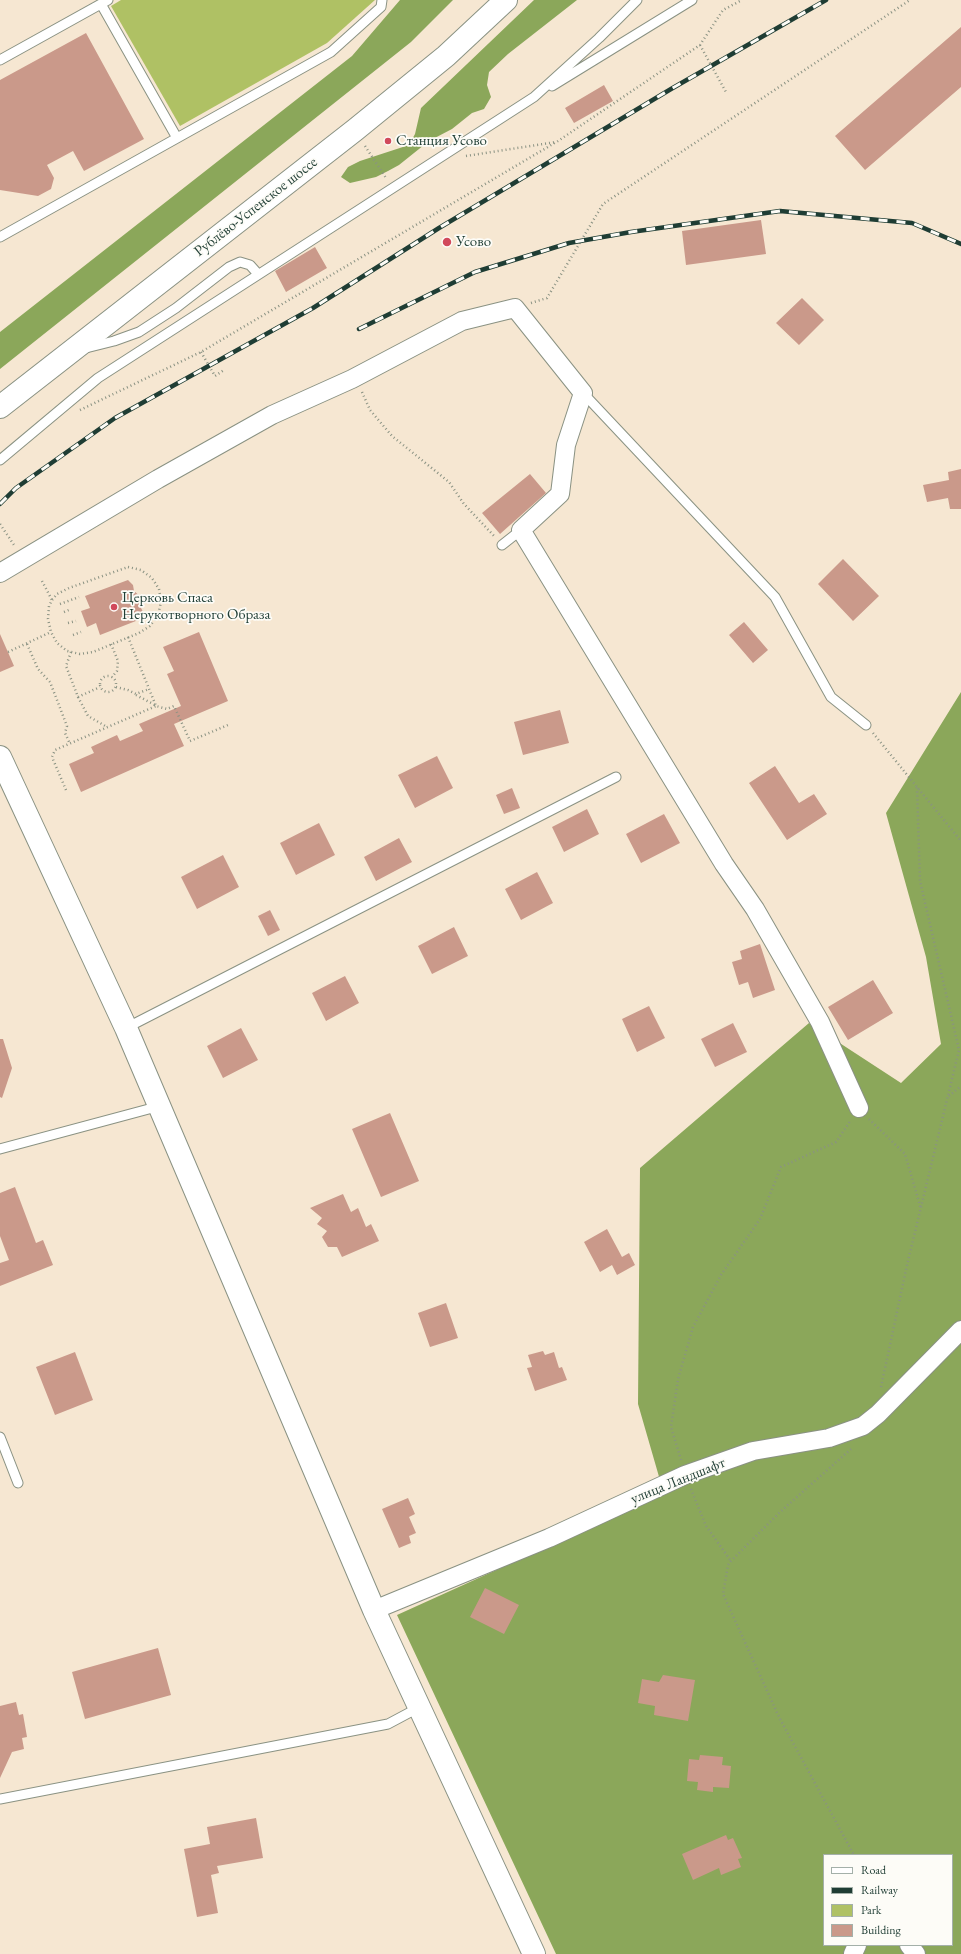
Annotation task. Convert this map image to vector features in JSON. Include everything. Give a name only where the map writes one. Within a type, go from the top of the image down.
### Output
[{"type":"street","name":"Рублёво-Успенское шоссе","points":[[0,406],[355,130],[446,56],[506,0]]},
{"type":"street","points":[[0,573],[158,479],[272,415],[355,377],[462,321],[515,308],[583,393],[566,445],[560,494],[521,530],[724,864],[755,909],[820,1022],[859,1108]]},
{"type":"street","points":[[0,757],[126,1028],[374,1610],[418,1708],[534,1954]]},
{"type":"street","name":"улица Ландшафт","points":[[374,1610],[549,1538],[685,1475],[753,1451],[829,1438],[863,1426],[875,1417],[961,1330]]},
{"type":"street","points":[[910,1946],[916,1954]]},
{"type":"lane","points":[[0,238],[330,52],[381,7],[382,0]]},
{"type":"lane","points":[[534,97],[599,38],[637,0]]},
{"type":"lane","points":[[0,460],[98,378],[534,97],[692,0]]},
{"type":"lane","points":[[0,60],[105,2],[177,138]]},
{"type":"lane","points":[[71,351],[114,341],[139,332],[176,308],[229,267],[240,262],[250,265],[258,274]]},
{"type":"lane","points":[[583,393],[774,598],[831,697],[866,725]]},
{"type":"lane","points":[[502,545],[521,530]]},
{"type":"lane","points":[[126,1028],[616,776]]},
{"type":"lane","points":[[0,1149],[160,1106]]},
{"type":"lane","points":[[0,1437],[18,1483]]},
{"type":"lane","points":[[0,1799],[388,1724],[418,1708]]},
{"type":"path","points":[[76,412],[201,352],[558,141],[700,45],[723,10],[742,0]]},
{"type":"path","points":[[515,308],[547,298],[603,204],[910,0]]},
{"type":"path","points":[[700,45],[726,92]]},
{"type":"path","points":[[355,130],[392,188]]},
{"type":"path","points":[[464,156],[558,141]]},
{"type":"path","points":[[201,352],[214,376],[224,370]]},
{"type":"path","points":[[355,377],[370,410],[392,436],[449,482],[464,504],[502,545]]},
{"type":"path","points":[[0,524],[23,559]]},
{"type":"path","points":[[128,567],[141,570],[152,578],[159,589],[161,602],[158,615],[150,626],[93,652],[80,654],[67,651],[57,642],[51,632],[48,619],[49,606],[57,594],[69,588],[128,567]]},
{"type":"path","points":[[42,582],[52,600]]},
{"type":"path","points":[[60,604],[79,597]]},
{"type":"path","points":[[64,612],[71,609]]},
{"type":"path","points":[[68,623],[76,621]]},
{"type":"path","points":[[8,652],[51,632]]},
{"type":"path","points":[[73,635],[81,632]]},
{"type":"path","points":[[128,637],[156,706]]},
{"type":"path","points":[[27,644],[38,668],[50,682],[66,726],[66,733],[70,744]]},
{"type":"path","points":[[78,697],[100,687],[103,678],[112,677],[116,671],[118,661],[111,644]]},
{"type":"path","points":[[71,652],[66,666],[78,697],[88,716],[108,727]]},
{"type":"path","points":[[100,687],[108,693],[114,691],[116,682],[112,677]]},
{"type":"path","points":[[116,687],[128,690],[156,706],[167,709],[174,706],[190,741],[228,725]]},
{"type":"path","points":[[136,694],[149,689]]},
{"type":"path","points":[[66,790],[52,757],[56,750],[156,706]]},
{"type":"path","points":[[866,725],[961,841]]},
{"type":"path","points":[[875,1417],[921,1209],[959,1050],[920,881],[917,787]]},
{"type":"path","points":[[948,1097],[961,1086]]},
{"type":"path","points":[[731,1562],[706,1526],[685,1475],[671,1427],[678,1379],[693,1327],[721,1275],[760,1219],[781,1167],[836,1142],[859,1108],[904,1154],[921,1209]]},
{"type":"path","points":[[853,1854],[779,1717],[723,1594],[728,1565],[780,1512],[857,1444]]},
{"type":"green space","points":[[121,0],[375,0],[327,43],[180,126],[111,6]]},
{"type":"green space","points":[[400,0],[453,0],[411,42],[0,369],[0,332],[352,56]]},
{"type":"green space","points":[[534,0],[577,0],[508,54],[489,72],[487,85],[491,97],[484,109],[472,113],[452,129],[429,141],[399,165],[376,177],[350,183],[341,177],[348,167],[360,161],[409,145],[415,134],[421,108]]},
{"type":"green space","points":[[961,692],[961,1954],[556,1954],[397,1615],[664,1494],[638,1404],[640,1168],[809,1023],[901,1083],[941,1044],[926,957],[886,813]]},
{"type":"building","points":[[961,27],[961,87],[865,170],[835,136]]},
{"type":"building","points":[[86,33],[144,139],[84,171],[73,151],[47,165],[54,178],[51,189],[38,196],[0,190],[0,80]]},
{"type":"building","points":[[604,85],[613,101],[574,123],[565,108]]},
{"type":"building","points":[[761,220],[766,254],[686,265],[682,231]]},
{"type":"building","points":[[315,247],[327,268],[286,292],[275,271]]},
{"type":"building","points":[[802,298],[824,320],[799,345],[776,323]]},
{"type":"building","points":[[961,469],[961,509],[950,509],[948,498],[927,502],[923,485],[949,480],[948,472]]},
{"type":"building","points":[[530,474],[546,493],[500,534],[482,513]]},
{"type":"building","points":[[843,559],[879,596],[853,621],[818,584]]},
{"type":"building","name":"Церковь Спаса Нерукотворного Образа","points":[[128,580],[133,585],[134,591],[141,597],[140,606],[144,614],[141,619],[100,635],[96,623],[87,627],[81,611],[90,608],[85,596]]},
{"type":"building","points":[[744,622],[768,650],[753,663],[729,635]]},
{"type":"building","points":[[199,632],[228,701],[174,724],[184,746],[81,792],[69,764],[94,753],[91,747],[117,735],[120,741],[143,731],[139,724],[181,706],[167,674],[174,671],[163,647]]},
{"type":"building","points":[[0,634],[14,666],[0,672]]},
{"type":"building","points":[[560,710],[569,743],[523,755],[514,722]]},
{"type":"building","points":[[437,756],[453,788],[415,808],[398,775]]},
{"type":"building","points":[[775,766],[799,803],[814,794],[827,814],[787,840],[749,783]]},
{"type":"building","points":[[512,788],[520,808],[504,814],[496,795]]},
{"type":"building","points":[[587,809],[599,834],[564,852],[552,827]]},
{"type":"building","points":[[664,814],[680,843],[641,863],[626,834]]},
{"type":"building","points":[[319,823],[335,855],[296,875],[280,843]]},
{"type":"building","points":[[399,838],[412,862],[376,881],[364,857]]},
{"type":"building","points":[[223,855],[239,887],[197,909],[181,877]]},
{"type":"building","points":[[537,872],[553,903],[521,920],[505,889]]},
{"type":"building","points":[[270,910],[280,930],[268,936],[258,916]]},
{"type":"building","points":[[454,927],[468,956],[432,974],[418,946]]},
{"type":"building","points":[[760,944],[775,990],[753,998],[748,982],[739,985],[732,962],[742,959],[740,951]]},
{"type":"building","points":[[345,976],[359,1003],[326,1021],[312,993]]},
{"type":"building","points":[[873,980],[893,1013],[848,1040],[828,1007]]},
{"type":"building","points":[[649,1006],[665,1038],[637,1052],[622,1019]]},
{"type":"building","points":[[733,1023],[747,1052],[715,1067],[701,1039]]},
{"type":"building","points":[[241,1028],[258,1060],[223,1078],[207,1046]]},
{"type":"building","points":[[0,1039],[3,1039],[12,1068],[2,1098],[0,1097]]},
{"type":"building","points":[[390,1113],[419,1181],[381,1197],[352,1129]]},
{"type":"building","points":[[15,1187],[36,1243],[43,1240],[53,1265],[0,1286],[0,1263],[9,1260],[0,1236],[0,1193]]},
{"type":"building","points":[[343,1194],[351,1212],[358,1208],[366,1227],[371,1224],[379,1241],[342,1257],[337,1247],[328,1247],[322,1237],[327,1231],[317,1224],[322,1218],[310,1208]]},
{"type":"building","points":[[607,1229],[622,1257],[629,1253],[635,1265],[617,1275],[612,1265],[600,1272],[584,1242]]},
{"type":"building","points":[[446,1303],[458,1338],[430,1347],[418,1313]]},
{"type":"building","points":[[543,1351],[545,1355],[554,1352],[559,1368],[562,1367],[567,1380],[535,1391],[527,1368],[532,1367],[528,1355]]},
{"type":"building","points":[[75,1352],[93,1400],[55,1415],[36,1367]]},
{"type":"building","points":[[408,1498],[415,1514],[409,1517],[416,1533],[409,1536],[411,1543],[399,1548],[382,1509]]},
{"type":"building","points":[[485,1588],[519,1605],[504,1634],[470,1617]]},
{"type":"building","points":[[158,1648],[171,1695],[85,1719],[72,1672]]},
{"type":"building","points":[[663,1675],[695,1680],[688,1721],[654,1715],[655,1706],[638,1703],[642,1679],[659,1682]]},
{"type":"building","points":[[16,1702],[19,1715],[23,1714],[27,1737],[22,1738],[24,1749],[12,1752],[0,1778],[0,1706]]},
{"type":"building","points":[[700,1755],[723,1757],[722,1765],[731,1766],[729,1788],[713,1787],[713,1792],[697,1790],[698,1782],[687,1781],[689,1759],[699,1760]]},
{"type":"building","points":[[256,1818],[263,1858],[217,1866],[219,1873],[211,1875],[218,1913],[197,1917],[184,1849],[210,1844],[207,1827]]},
{"type":"building","points":[[726,1835],[728,1840],[733,1838],[742,1858],[738,1859],[741,1867],[721,1875],[719,1868],[693,1880],[682,1854]]},
{"type":"railway","points":[[0,504],[16,488],[115,418],[313,308],[439,228],[671,89],[826,0]]},
{"type":"railway","points":[[359,329],[475,272],[569,243],[631,232],[780,211],[912,223],[961,244]]},
{"type":"place","name":"Станция Усово","points":[[388,141]]},
{"type":"place","name":"Усово","points":[[447,242]]},
{"type":"place","name":"Церковь Спаса Нерукотворного Образа","points":[[114,607]]}]
